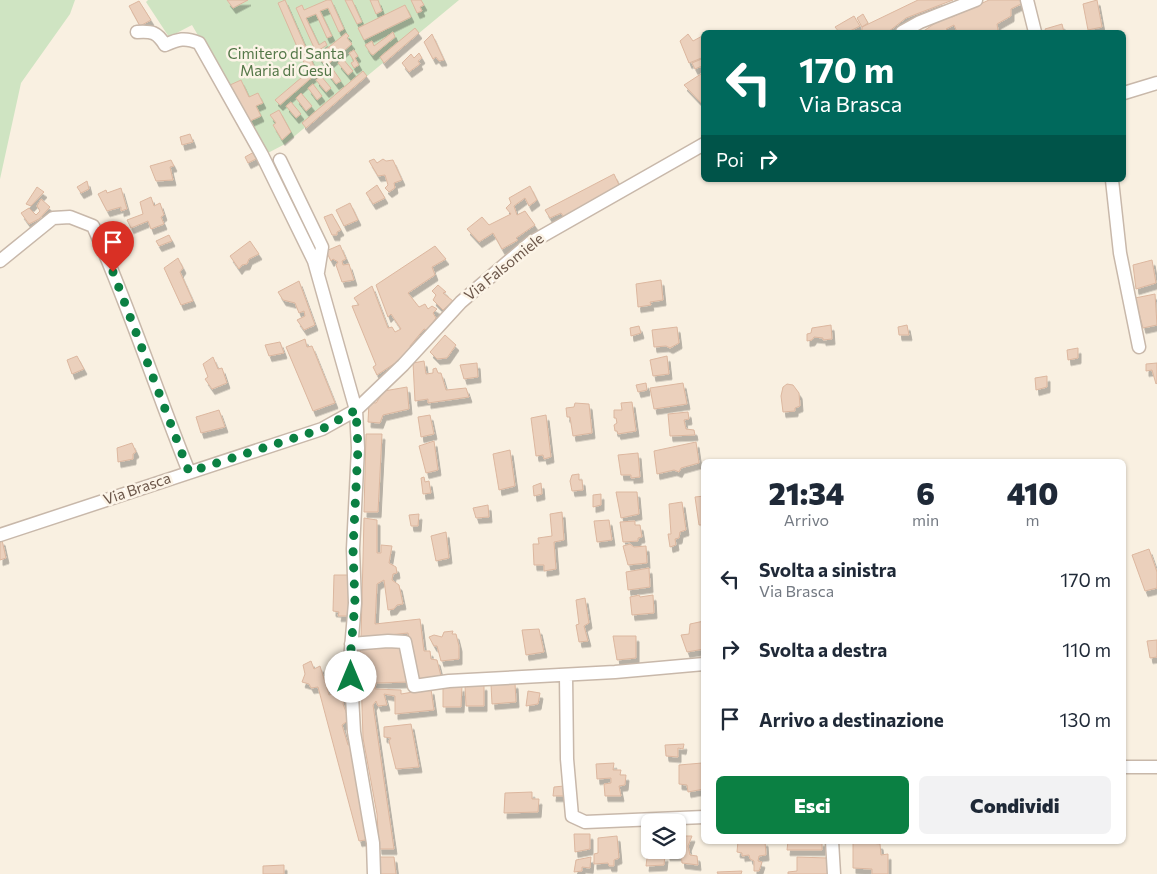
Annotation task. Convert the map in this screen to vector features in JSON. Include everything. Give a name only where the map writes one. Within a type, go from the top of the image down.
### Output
[{"type":"street","points":[[906,30],[920,22],[976,0]]},
{"type":"street","points":[[1027,0],[1034,30]]},
{"type":"street","points":[[137,32],[152,31],[159,35],[165,45],[179,39],[189,39],[199,43],[262,155],[314,261],[318,274],[356,410],[358,448],[353,549],[355,603],[350,660],[354,732],[373,843],[374,874]]},
{"type":"street","points":[[1126,91],[1157,83]]},
{"type":"street","name":"Via Falsomiele","points":[[356,410],[403,365],[461,302],[530,243],[701,146]]},
{"type":"street","points":[[280,160],[322,247],[318,274]]},
{"type":"street","points":[[1112,182],[1120,253],[1139,348]]},
{"type":"street","points":[[0,261],[53,218],[70,217],[93,226],[107,256],[189,472]]},
{"type":"street","name":"Via Brasca","points":[[0,535],[322,429],[356,410]]},
{"type":"street","points":[[352,644],[388,641],[405,642],[414,686],[449,681],[566,675],[701,664]]},
{"type":"street","points":[[566,675],[567,759],[572,816],[585,822],[701,817]]},
{"type":"street","points":[[1126,767],[1157,767]]},
{"type":"street","points":[[832,844],[834,874]]},
{"type":"green space","points":[[0,0],[75,0],[70,14],[21,83],[0,179]]},
{"type":"green space","name":"Cimitero di Santa Maria di Gesù","points":[[148,0],[227,0],[233,8],[248,0],[459,0],[285,144],[266,154],[192,25],[169,37],[146,2]]},
{"type":"building","points":[[227,0],[248,0],[233,8]]},
{"type":"building","points":[[285,0],[317,73],[280,105],[275,100],[308,72],[278,3]]},
{"type":"building","points":[[331,0],[344,29],[339,32],[328,8],[320,11],[332,36],[327,38],[316,14],[306,18],[319,45],[325,41],[327,45],[316,52],[296,8],[302,5],[304,10]]},
{"type":"building","points":[[345,0],[352,0],[362,22],[357,24]]},
{"type":"building","points":[[370,0],[378,0],[382,11],[376,14]]},
{"type":"building","points":[[411,0],[421,0],[424,5],[420,7],[422,11],[417,13]]},
{"type":"building","points":[[918,0],[953,0],[906,18],[891,30],[862,30],[862,27]]},
{"type":"building","points":[[989,0],[1022,0],[1023,3],[1011,9],[1011,16],[997,24],[998,30],[956,30],[954,25],[947,30],[925,30],[949,14],[952,17]]},
{"type":"building","points":[[1097,0],[1102,27],[1088,30],[1083,4]]},
{"type":"building","points":[[139,1],[151,20],[140,26],[129,6]]},
{"type":"building","points":[[405,5],[411,17],[364,40],[358,28]]},
{"type":"building","points":[[863,14],[868,23],[862,27],[857,18]]},
{"type":"building","points":[[854,16],[860,26],[852,30],[837,30],[835,27]]},
{"type":"building","points":[[1062,24],[1064,30],[1045,30]]},
{"type":"building","points":[[415,28],[419,33],[384,63],[380,57]]},
{"type":"building","points":[[393,32],[395,37],[373,55],[371,54],[365,45],[372,41],[374,46]]},
{"type":"building","points":[[346,33],[349,36],[347,38],[352,44],[326,66],[318,56]]},
{"type":"building","points":[[432,34],[444,60],[439,61],[436,57],[433,59],[424,42]]},
{"type":"building","points":[[688,34],[693,41],[701,37],[701,58],[689,63],[680,41]]},
{"type":"building","points":[[354,50],[358,56],[355,58],[359,65],[354,68],[351,63],[354,61],[349,53]]},
{"type":"building","points":[[419,53],[422,58],[418,61],[420,64],[409,72],[402,63],[411,54],[414,58]]},
{"type":"building","points":[[343,59],[353,71],[348,75],[338,63]]},
{"type":"building","points":[[701,59],[701,66],[695,69],[692,63]]},
{"type":"building","points":[[332,68],[341,81],[336,84],[327,72]]},
{"type":"building","points":[[363,71],[367,76],[306,128],[302,123]]},
{"type":"building","points":[[701,74],[701,103],[684,85]]},
{"type":"building","points":[[321,76],[331,88],[326,92],[316,80]]},
{"type":"building","points":[[241,80],[249,97],[258,93],[263,103],[256,106],[261,116],[248,122],[230,85]]},
{"type":"building","points":[[313,84],[322,96],[317,100],[308,88]]},
{"type":"building","points":[[301,93],[312,106],[306,111],[296,98]]},
{"type":"building","points":[[291,102],[301,114],[296,118],[286,106]]},
{"type":"building","points":[[279,110],[291,132],[282,140],[273,125],[276,123],[270,115]]},
{"type":"building","points":[[190,134],[193,142],[182,145],[180,137]]},
{"type":"building","points":[[254,152],[258,158],[248,163],[245,157]]},
{"type":"building","points":[[374,159],[377,163],[383,159],[386,161],[393,160],[402,180],[394,183],[395,188],[389,192],[385,188],[388,185],[385,175],[378,176],[369,161]]},
{"type":"building","points":[[171,160],[174,166],[170,167],[173,180],[156,181],[150,166]]},
{"type":"building","points":[[614,174],[620,187],[564,217],[561,213],[550,218],[545,210]]},
{"type":"building","points":[[87,181],[89,189],[81,193],[77,187]]},
{"type":"building","points":[[377,185],[385,198],[373,204],[366,193]]},
{"type":"building","points":[[530,186],[537,200],[529,206],[525,198],[514,206],[517,215],[525,211],[535,225],[516,238],[518,240],[502,249],[493,233],[479,242],[467,229],[482,217],[489,225],[511,214],[506,208],[511,203],[509,198]]},
{"type":"building","points":[[37,187],[44,192],[31,206],[26,204]]},
{"type":"building","points":[[121,188],[127,209],[121,211],[121,207],[107,211],[98,194],[106,190],[107,193]]},
{"type":"building","points":[[151,197],[154,206],[160,203],[164,215],[161,217],[164,224],[151,229],[148,221],[131,228],[127,220],[143,214],[140,202]]},
{"type":"building","points":[[41,199],[50,207],[39,219],[29,224],[21,213],[29,208],[36,215],[40,211],[37,206]]},
{"type":"building","points":[[350,203],[358,220],[344,226],[336,210]]},
{"type":"building","points":[[332,214],[341,230],[337,232],[337,235],[332,235],[324,217]]},
{"type":"building","points":[[169,235],[172,241],[159,246],[156,241]]},
{"type":"building","points":[[250,241],[259,254],[249,259],[247,264],[242,265],[239,269],[230,256]]},
{"type":"building","points":[[340,245],[346,259],[342,261],[343,265],[349,264],[354,280],[342,282],[336,265],[338,262],[333,259],[331,261],[326,251]]},
{"type":"building","points":[[435,246],[446,259],[432,267],[435,275],[408,293],[419,307],[425,304],[428,309],[432,306],[437,309],[433,313],[436,318],[427,330],[424,329],[410,346],[412,352],[377,375],[373,367],[376,365],[352,306],[359,305],[354,298],[372,286],[388,328],[392,327],[395,332],[401,329],[391,314],[388,317],[376,285]]},
{"type":"building","points":[[178,258],[183,268],[180,272],[193,301],[181,305],[164,268]]},
{"type":"building","points":[[1152,260],[1156,283],[1136,289],[1133,265]]},
{"type":"building","points":[[661,280],[663,300],[650,302],[651,305],[638,307],[636,284]]},
{"type":"building","points":[[299,281],[315,325],[304,330],[297,320],[305,316],[304,311],[299,313],[295,303],[283,300],[278,292]]},
{"type":"building","points":[[438,285],[446,292],[443,293],[453,301],[443,310],[433,300],[436,295],[432,291]]},
{"type":"building","points":[[1155,294],[1157,325],[1143,328],[1135,298]]},
{"type":"building","points":[[831,325],[832,339],[823,340],[823,338],[814,337],[812,340],[807,341],[807,334],[811,333],[812,328]]},
{"type":"building","points":[[907,325],[909,335],[899,335],[898,327]]},
{"type":"building","points":[[639,326],[641,333],[631,336],[630,328]]},
{"type":"building","points":[[677,327],[679,343],[670,348],[666,346],[654,347],[652,330]]},
{"type":"building","points":[[445,335],[456,345],[447,358],[437,359],[430,352]]},
{"type":"building","points":[[305,339],[307,347],[312,346],[335,403],[313,411],[286,347]]},
{"type":"building","points":[[280,342],[284,353],[269,356],[265,345]]},
{"type":"building","points":[[1078,348],[1078,358],[1068,360],[1067,350]]},
{"type":"building","points":[[77,356],[84,369],[72,374],[67,360]]},
{"type":"building","points":[[667,356],[669,374],[653,376],[650,360]]},
{"type":"building","points":[[213,357],[218,369],[222,368],[227,383],[212,389],[205,379],[208,377],[203,364]]},
{"type":"building","points":[[424,361],[426,374],[433,373],[433,369],[436,368],[438,373],[441,373],[446,390],[466,388],[469,397],[428,403],[428,399],[415,401],[413,363]]},
{"type":"building","points":[[477,363],[478,377],[464,379],[460,365]]},
{"type":"building","points":[[1157,363],[1156,384],[1152,370],[1146,371],[1146,364]]},
{"type":"building","points":[[1047,376],[1047,387],[1036,390],[1035,378]]},
{"type":"building","points":[[646,383],[647,390],[638,392],[636,385]]},
{"type":"building","points":[[683,383],[687,404],[654,409],[650,388]]},
{"type":"building","points":[[787,384],[793,385],[799,393],[800,406],[795,408],[795,411],[783,412],[781,396],[783,387]]},
{"type":"building","points":[[407,387],[409,409],[383,415],[380,423],[368,422],[369,402],[376,403],[384,391]]},
{"type":"building","points":[[632,402],[636,431],[618,434],[615,431],[614,425],[617,423],[616,418],[614,418],[614,410],[622,410],[621,403]]},
{"type":"building","points":[[575,403],[589,404],[592,433],[573,436],[570,417],[567,417],[566,408],[574,407]]},
{"type":"building","points":[[219,410],[225,427],[201,433],[196,417]]},
{"type":"building","points":[[688,412],[689,419],[684,420],[686,429],[694,430],[695,435],[670,436],[668,414]]},
{"type":"building","points":[[430,415],[434,434],[421,437],[418,417]]},
{"type":"building","points":[[546,415],[551,457],[544,459],[543,455],[536,456],[531,418]]},
{"type":"building","points":[[366,434],[382,434],[378,512],[364,512]]},
{"type":"building","points":[[434,441],[438,470],[426,473],[419,446]]},
{"type":"building","points":[[696,442],[699,463],[681,468],[679,472],[674,470],[657,474],[654,451]]},
{"type":"building","points":[[132,443],[136,452],[133,454],[133,459],[118,462],[117,448]]},
{"type":"building","points":[[510,450],[515,486],[499,490],[493,454]]},
{"type":"building","points":[[638,453],[640,477],[631,478],[631,475],[621,475],[618,455]]},
{"type":"building","points":[[579,474],[583,490],[572,491],[570,481],[572,475]]},
{"type":"building","points":[[424,477],[425,482],[429,481],[431,493],[423,494],[421,478]]},
{"type":"building","points":[[541,483],[542,494],[534,496],[533,486]]},
{"type":"building","points":[[616,492],[637,492],[639,514],[621,518]]},
{"type":"building","points":[[601,494],[601,505],[593,507],[593,495]]},
{"type":"building","points":[[701,496],[701,525],[699,525],[695,497]]},
{"type":"building","points":[[682,502],[686,530],[680,532],[679,538],[675,539],[676,545],[670,547],[668,534],[671,534],[669,504]]},
{"type":"building","points":[[488,505],[489,517],[476,518],[473,508]]},
{"type":"building","points":[[562,512],[564,540],[554,542],[556,569],[544,571],[544,565],[534,565],[533,544],[539,544],[538,538],[552,536],[550,514]]},
{"type":"building","points":[[419,514],[418,526],[411,526],[409,515]]},
{"type":"building","points":[[364,518],[377,520],[377,553],[381,553],[381,545],[392,546],[389,563],[396,567],[397,573],[393,574],[392,580],[399,585],[403,604],[388,610],[384,580],[377,584],[375,624],[420,619],[424,651],[430,651],[431,659],[437,660],[441,676],[417,680],[408,633],[361,638]]},
{"type":"building","points":[[609,520],[612,540],[597,542],[594,521]]},
{"type":"building","points":[[635,521],[635,525],[640,525],[642,537],[638,538],[638,541],[623,542],[620,522]]},
{"type":"building","points":[[446,532],[449,558],[436,561],[431,536]]},
{"type":"building","points":[[0,540],[2,540],[6,558],[0,560]]},
{"type":"building","points":[[630,544],[634,547],[646,546],[647,563],[628,565],[623,546]]},
{"type":"building","points":[[1149,549],[1157,572],[1157,588],[1145,591],[1132,555]]},
{"type":"building","points":[[649,568],[650,587],[628,590],[626,572]]},
{"type":"building","points":[[334,575],[350,575],[349,616],[338,616],[339,612],[333,611]]},
{"type":"building","points":[[639,595],[640,597],[653,595],[654,613],[632,615],[630,597]]},
{"type":"building","points":[[585,598],[589,623],[584,626],[588,641],[579,642],[576,625],[579,624],[576,600]]},
{"type":"building","points":[[701,622],[701,650],[687,652],[681,635],[689,634],[690,624]]},
{"type":"building","points":[[539,629],[544,652],[526,655],[522,630]]},
{"type":"building","points":[[453,631],[452,634],[456,634],[459,646],[459,659],[441,661],[437,646],[434,646],[429,637],[434,635],[442,637],[444,632]]},
{"type":"building","points":[[613,636],[636,636],[636,658],[617,660]]},
{"type":"building","points":[[1157,640],[1157,657],[1150,658],[1147,641]]},
{"type":"building","points":[[402,644],[409,682],[376,683],[375,689],[401,690],[401,694],[431,689],[434,710],[395,714],[395,696],[384,694],[387,705],[378,706],[376,701],[373,705],[394,849],[379,849],[377,814],[363,738],[360,645]]},
{"type":"building","points":[[311,661],[314,669],[320,666],[329,695],[346,690],[343,704],[349,720],[342,725],[348,745],[352,745],[371,839],[359,841],[318,687],[311,688],[309,684],[302,682],[305,674],[303,665]]},
{"type":"building","points":[[515,683],[516,702],[492,704],[491,685]]},
{"type":"building","points":[[484,685],[484,706],[466,706],[465,686]]},
{"type":"building","points":[[462,686],[461,707],[443,707],[443,688]]},
{"type":"building","points":[[528,691],[540,693],[538,704],[526,706]]},
{"type":"building","points":[[411,724],[419,767],[396,769],[389,741],[391,738],[384,737],[384,727]]},
{"type":"building","points":[[684,744],[683,749],[678,748],[678,757],[666,756],[665,745]]},
{"type":"building","points":[[614,763],[613,770],[621,770],[620,775],[626,775],[625,785],[619,786],[621,796],[605,796],[604,784],[611,783],[611,778],[597,779],[596,764]]},
{"type":"building","points":[[701,763],[701,790],[688,792],[687,785],[679,784],[679,765]]},
{"type":"building","points":[[564,786],[564,796],[553,796],[554,787]]},
{"type":"building","points":[[532,792],[532,799],[539,799],[538,812],[504,813],[505,793]]},
{"type":"building","points":[[574,834],[590,834],[590,849],[575,852]]},
{"type":"building","points":[[617,836],[619,858],[614,860],[614,866],[609,866],[608,863],[594,864],[594,854],[598,853],[598,838]]},
{"type":"building","points":[[686,836],[692,836],[688,846],[690,855],[697,856],[698,865],[682,863],[682,859],[686,859]]},
{"type":"building","points":[[738,844],[765,844],[766,855],[759,856],[758,861],[762,862],[759,871],[754,871],[754,861],[750,859],[749,855],[742,856],[742,853],[737,852]]},
{"type":"building","points":[[788,844],[822,844],[822,850],[787,850]]},
{"type":"building","points":[[853,844],[880,844],[881,855],[888,854],[888,874],[872,874],[872,869],[853,868]]},
{"type":"building","points":[[378,857],[394,857],[396,874],[379,874]]},
{"type":"building","points":[[591,857],[590,868],[582,867],[582,871],[574,872],[576,860]]},
{"type":"building","points":[[797,857],[828,858],[829,874],[788,874],[788,872],[797,871]]},
{"type":"building","points":[[647,859],[665,859],[664,865],[646,866]]},
{"type":"building","points":[[284,865],[284,874],[263,874],[263,866]]},
{"type":"building","points":[[742,871],[741,874],[718,874],[717,872]]},
{"type":"route","points":[[113,272],[155,387],[189,472],[322,429],[356,410],[358,448],[353,549],[355,603],[350,660],[351,677]]}]
